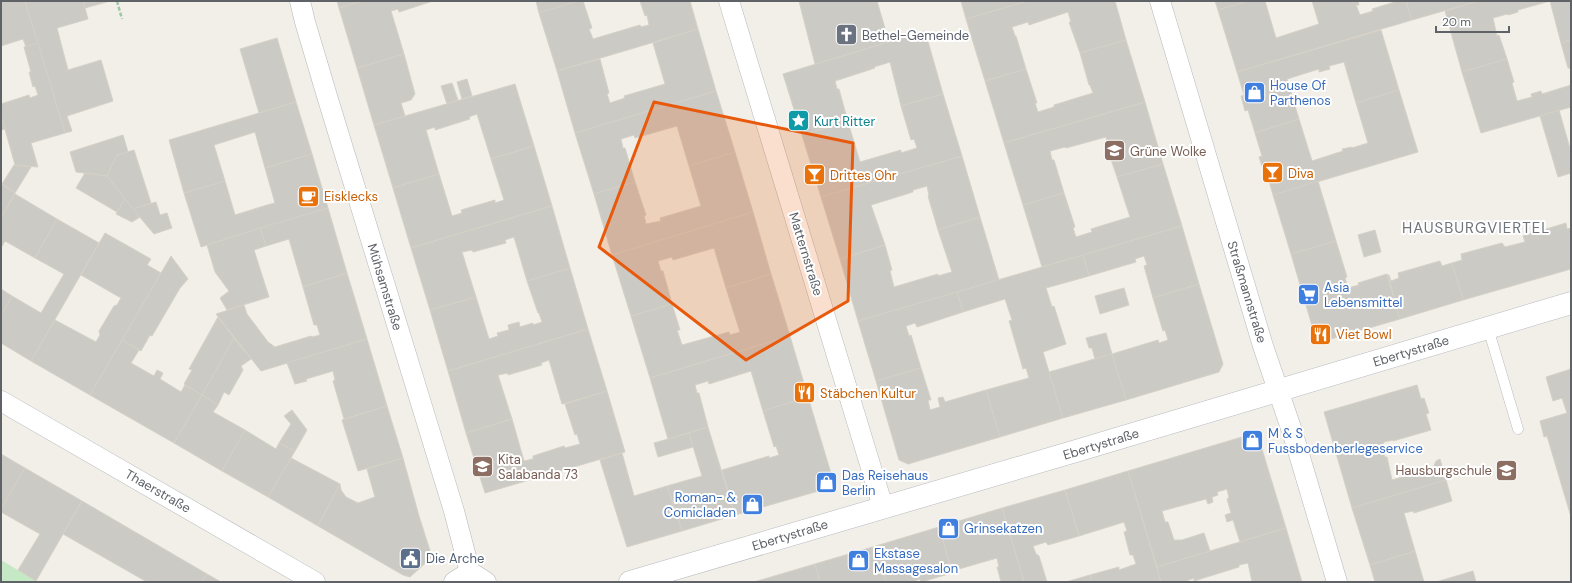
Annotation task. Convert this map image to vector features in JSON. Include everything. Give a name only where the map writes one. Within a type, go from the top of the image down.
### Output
[{"type":"street","name":"Mühsamstraße","points":[[300,1],[327,96],[454,511],[470,579]]},
{"type":"street","name":"Matternstraße","points":[[729,1],[883,507]]},
{"type":"street","name":"Straßmannstraße","points":[[1160,1],[1263,346],[1295,440],[1337,582]]},
{"type":"street","name":"Ebertystraße","points":[[630,582],[1571,303]]},
{"type":"street","name":"Thaerstraße","points":[[1,401],[315,582]]},
{"type":"lane","points":[[1488,328],[1518,429]]},
{"type":"path","points":[[117,1],[122,19]]},
{"type":"highlighted area","points":[[654,102],[853,143],[848,301],[746,360],[599,247]]},
{"type":"green space","points":[[1,560],[38,582],[1,582]]},
{"type":"building","points":[[1,1],[25,1],[38,43],[26,47],[23,39],[1,46]]},
{"type":"building","points":[[25,1],[83,1],[88,19],[57,28],[68,70],[101,60],[113,101],[67,116],[72,131],[65,133]]},
{"type":"building","points":[[83,1],[110,1],[85,8]]},
{"type":"building","points":[[337,1],[363,1],[339,8]]},
{"type":"building","points":[[363,1],[433,1],[399,12],[398,9],[391,11],[404,54],[357,68],[339,8]]},
{"type":"building","points":[[536,1],[578,1],[539,13]]},
{"type":"building","points":[[578,1],[583,1],[592,28],[589,29],[593,39],[640,25],[641,27],[649,25],[647,15],[645,16],[640,1],[690,1],[698,29],[557,71],[539,13]]},
{"type":"building","name":"Bethel-Gemeinde","points":[[799,1],[877,1],[889,42],[815,64]]},
{"type":"building","points":[[961,1],[1028,1],[966,19]]},
{"type":"building","points":[[1028,1],[1115,1],[1126,40],[1080,53],[1069,22],[1071,22],[1068,12],[1029,25],[1028,22],[1012,27],[1026,69],[985,81],[966,19]]},
{"type":"building","points":[[1215,1],[1248,1],[1218,10]]},
{"type":"building","points":[[1248,1],[1265,1],[1276,38],[1319,24],[1312,1],[1358,1],[1359,5],[1356,5],[1360,15],[1373,11],[1372,9],[1398,1],[1406,1],[1412,20],[1237,72],[1218,10]]},
{"type":"building","points":[[1406,1],[1478,1],[1412,20]]},
{"type":"building","points":[[1478,1],[1550,1],[1518,10],[1518,12],[1508,15],[1493,18],[1497,36],[1499,35],[1507,59],[1462,72],[1445,11]]},
{"type":"building","points":[[1550,1],[1571,1],[1571,40],[1561,43]]},
{"type":"building","points":[[698,29],[716,91],[575,133],[557,71],[600,59],[609,93],[607,94],[610,103],[625,98],[624,96],[665,84],[653,43]]},
{"type":"building","points":[[1381,30],[1399,90],[1356,103],[1344,62],[1329,66],[1330,69],[1319,72],[1319,69],[1287,79],[1299,119],[1255,133],[1248,110],[1245,111],[1241,96],[1244,95],[1237,72]]},
{"type":"building","points":[[925,31],[943,94],[901,106],[890,62],[835,81],[837,89],[839,89],[848,122],[802,135],[783,74]]},
{"type":"building","points":[[277,38],[296,102],[259,113],[240,49]]},
{"type":"building","points":[[1126,40],[1145,102],[1004,143],[985,81],[1026,69],[1037,103],[1035,103],[1038,112],[1054,107],[1054,105],[1093,93],[1089,85],[1080,53]]},
{"type":"building","points":[[1571,40],[1571,72],[1570,68],[1568,68],[1561,43]]},
{"type":"building","points":[[38,43],[65,133],[31,143],[38,167],[15,165],[1,115],[1,104],[29,95],[30,98],[38,95],[35,86],[33,87],[29,72],[31,72],[24,47]]},
{"type":"building","points":[[404,54],[415,94],[411,100],[401,103],[405,116],[374,125],[357,68]]},
{"type":"building","points":[[1507,59],[1514,82],[1512,83],[1517,101],[1532,97],[1531,94],[1541,91],[1542,94],[1571,85],[1571,107],[1481,133],[1462,72]]},
{"type":"building","points":[[467,79],[472,96],[462,99],[457,82]]},
{"type":"building","points":[[452,83],[458,100],[447,104],[441,86]]},
{"type":"building","points":[[515,84],[534,146],[491,159],[477,114],[469,117],[470,119],[435,130],[435,127],[426,130],[439,174],[393,188],[374,125]]},
{"type":"building","points":[[1399,90],[1418,152],[1273,195],[1266,171],[1264,172],[1259,157],[1262,156],[1255,133],[1299,119],[1312,161],[1343,151],[1342,149],[1352,148],[1368,143],[1356,103]]},
{"type":"building","points":[[716,91],[735,152],[689,166],[677,126],[635,138],[634,135],[621,139],[635,182],[594,194],[575,133]]},
{"type":"building","points":[[943,94],[962,156],[821,197],[802,135],[848,122],[860,162],[901,150],[901,153],[917,148],[914,139],[911,140],[901,106]]},
{"type":"building","points":[[296,102],[312,154],[265,168],[255,132],[214,145],[225,181],[184,193],[169,140]]},
{"type":"building","points":[[1145,102],[1163,164],[1117,177],[1106,145],[1108,144],[1106,137],[1050,151],[1064,193],[1023,205],[1004,143]]},
{"type":"building","points":[[1559,110],[1571,152],[1571,173],[1558,177],[1540,116]]},
{"type":"building","points":[[1,115],[5,129],[1,130]]},
{"type":"building","points":[[123,135],[128,152],[117,155],[107,176],[76,172],[70,152]]},
{"type":"building","points":[[534,146],[552,206],[411,248],[393,188],[439,174],[452,216],[462,213],[461,210],[495,200],[495,203],[504,200],[491,159]]},
{"type":"building","points":[[134,150],[151,203],[133,209],[107,176],[117,155]]},
{"type":"building","points":[[735,152],[753,212],[612,255],[594,194],[635,182],[646,215],[644,216],[646,224],[661,221],[660,218],[701,206],[689,166]]},
{"type":"building","points":[[312,154],[328,208],[201,247],[184,193],[225,181],[235,215],[275,203],[265,168]]},
{"type":"building","points":[[962,156],[980,217],[938,230],[928,196],[927,186],[913,190],[913,192],[871,205],[885,245],[840,259],[821,197]]},
{"type":"building","points":[[1163,164],[1182,226],[1042,267],[1023,205],[1064,193],[1075,227],[1073,228],[1076,237],[1092,232],[1091,229],[1130,217],[1117,177]]},
{"type":"building","points":[[14,165],[31,167],[15,193],[2,184]]},
{"type":"building","points":[[85,173],[107,176],[125,199],[117,212],[76,188]]},
{"type":"building","points":[[1318,181],[1336,241],[1291,254],[1273,195]]},
{"type":"building","points":[[1,184],[15,193],[1,218]]},
{"type":"building","points":[[15,194],[57,219],[35,258],[5,241],[1,248],[1,218]]},
{"type":"building","points":[[125,199],[140,217],[132,222],[116,214]]},
{"type":"building","points":[[156,202],[160,215],[167,213],[172,228],[154,234],[133,209]]},
{"type":"building","points":[[552,206],[570,268],[527,281],[514,237],[505,240],[506,243],[473,252],[472,250],[462,252],[476,297],[430,310],[411,248]]},
{"type":"building","points":[[328,208],[347,273],[303,287],[289,239],[266,246],[260,228]]},
{"type":"building","points":[[753,212],[771,274],[726,288],[714,248],[673,260],[672,257],[658,261],[661,271],[663,271],[672,304],[631,316],[612,255]]},
{"type":"building","points":[[980,217],[999,280],[858,321],[840,259],[885,245],[892,270],[890,271],[894,287],[938,274],[938,276],[952,272],[938,230]]},
{"type":"building","points":[[57,219],[99,243],[31,361],[1,343],[1,315],[12,296],[41,313],[64,274],[35,258]]},
{"type":"building","points":[[1566,223],[1567,229],[1571,228],[1571,269],[1463,300],[1452,263],[1462,260],[1461,254],[1502,243],[1505,247],[1525,242],[1523,236]]},
{"type":"building","points":[[1182,226],[1199,284],[1153,298],[1144,266],[1147,265],[1144,256],[1135,259],[1136,262],[1089,276],[1083,255]]},
{"type":"building","points":[[260,228],[266,246],[254,250],[269,297],[227,310],[220,298],[229,291],[215,272],[207,245]]},
{"type":"building","points":[[1375,230],[1381,252],[1364,257],[1358,235]]},
{"type":"building","points":[[105,233],[151,259],[147,265],[161,273],[90,395],[31,361],[55,320],[96,342],[100,335],[99,331],[114,306],[117,305],[121,298],[81,275]]},
{"type":"building","points":[[1336,241],[1347,277],[1345,278],[1348,288],[1359,285],[1358,283],[1387,274],[1400,319],[1324,341],[1315,336],[1291,254]]},
{"type":"building","points":[[1083,255],[1089,276],[1046,288],[1052,307],[1054,306],[1066,344],[1043,352],[1063,418],[1000,437],[986,390],[1029,378],[1026,368],[1023,369],[1009,321],[1012,320],[1005,299],[963,312],[957,292]]},
{"type":"building","points":[[171,256],[188,279],[180,288],[152,336],[150,335],[141,351],[122,340]]},
{"type":"building","points":[[1440,261],[1442,266],[1452,263],[1463,300],[1400,319],[1388,275],[1391,281],[1399,278],[1398,273]]},
{"type":"building","points":[[570,268],[588,329],[448,371],[430,310],[476,297],[489,339],[498,336],[497,333],[509,330],[508,325],[519,322],[520,327],[542,322],[527,281]]},
{"type":"building","points":[[347,273],[367,339],[261,371],[216,314],[244,305],[247,314],[268,342],[275,347],[311,336],[320,335],[317,325],[314,325],[303,287]]},
{"type":"building","points":[[771,274],[790,336],[650,378],[631,316],[672,304],[680,330],[677,330],[682,345],[729,332],[730,335],[740,332],[726,288]]},
{"type":"building","points":[[1199,284],[1223,364],[1219,372],[1126,400],[1112,354],[1158,340],[1159,343],[1168,340],[1165,330],[1163,331],[1153,298]]},
{"type":"building","points":[[1124,288],[1129,305],[1100,314],[1095,296]]},
{"type":"building","points":[[1,289],[12,296],[1,315]]},
{"type":"building","points":[[957,292],[963,312],[917,327],[915,323],[906,326],[909,336],[911,335],[921,368],[876,381],[858,321]]},
{"type":"building","points":[[218,317],[234,338],[202,395],[184,384],[192,370],[189,369]]},
{"type":"building","points":[[588,329],[607,391],[562,404],[549,360],[541,363],[542,365],[508,375],[508,373],[498,375],[512,419],[466,433],[448,371]]},
{"type":"building","points":[[1106,333],[1112,354],[1095,359],[1092,348],[1089,348],[1086,338]]},
{"type":"building","points":[[790,336],[808,397],[763,411],[751,371],[709,384],[708,381],[695,385],[697,393],[699,393],[708,427],[668,439],[650,378]]},
{"type":"building","points":[[234,338],[251,359],[241,366],[243,370],[229,395],[224,392],[218,405],[202,395]]},
{"type":"building","points":[[367,339],[387,406],[344,419],[333,381],[335,380],[333,371],[295,384],[287,363]]},
{"type":"building","points":[[122,340],[139,350],[131,363],[154,376],[157,370],[163,373],[160,379],[181,392],[185,385],[202,395],[174,443],[90,395]]},
{"type":"building","points":[[1112,354],[1126,400],[1063,418],[1049,372]]},
{"type":"building","points":[[921,368],[931,400],[928,400],[930,410],[940,407],[938,398],[943,397],[945,402],[986,390],[1000,437],[908,464],[899,460],[876,381]]},
{"type":"building","points":[[1571,369],[1571,517],[1547,436],[1544,437],[1540,421],[1567,413],[1562,398],[1553,401],[1546,377]]},
{"type":"building","points":[[1417,385],[1421,399],[1424,398],[1429,413],[1426,414],[1431,430],[1393,441],[1384,442],[1382,447],[1385,457],[1387,457],[1392,480],[1433,468],[1436,461],[1440,459],[1446,480],[1352,508],[1324,412]]},
{"type":"building","points":[[607,391],[625,452],[485,493],[466,433],[512,419],[524,461],[533,459],[533,456],[564,446],[565,448],[580,444],[577,434],[575,435],[565,404]]},
{"type":"building","points":[[202,395],[218,405],[213,412],[245,430],[222,471],[174,443]]},
{"type":"building","points":[[808,397],[833,480],[829,488],[735,515],[722,470],[769,456],[769,458],[779,455],[776,446],[774,447],[763,411]]},
{"type":"building","points":[[387,406],[403,458],[358,471],[342,420]]},
{"type":"building","points":[[292,410],[307,430],[295,451],[279,443],[291,424],[284,416]]},
{"type":"building","points":[[708,427],[735,515],[682,531],[667,486],[702,476],[689,433]]},
{"type":"building","points":[[245,430],[276,449],[279,443],[295,451],[268,497],[222,471]]},
{"type":"building","points":[[689,433],[693,447],[658,457],[654,443]]},
{"type":"building","points":[[1252,434],[1258,436],[1286,528],[1240,542],[1233,520],[1227,522],[1225,515],[1231,513],[1227,499],[1229,498],[1227,489],[1217,492],[1218,495],[1212,497],[1213,502],[1208,504],[1206,499],[1162,511],[1165,522],[1168,522],[1174,540],[1182,540],[1204,533],[1210,551],[1157,567],[1128,471]]},
{"type":"building","points":[[622,453],[634,496],[667,486],[682,531],[627,547],[600,460]]},
{"type":"building","points":[[1,454],[25,468],[1,509]]},
{"type":"building","points":[[291,458],[340,484],[318,526],[268,497]]},
{"type":"building","points":[[403,458],[432,557],[410,577],[403,575],[318,526],[340,484],[341,490],[346,497],[358,503],[375,497],[367,469]]},
{"type":"building","points":[[25,468],[82,501],[36,581],[18,570],[40,534],[1,512],[1,509]]},
{"type":"building","points":[[1128,471],[1161,582],[1092,582],[1090,575],[1119,567],[1119,570],[1136,564],[1133,555],[1130,555],[1124,532],[1127,531],[1124,522],[1079,536],[1065,490]]},
{"type":"building","points":[[1446,480],[1452,501],[1414,513],[1413,511],[1404,513],[1415,551],[1370,565],[1352,508]]},
{"type":"building","points":[[1065,490],[1079,536],[1048,545],[1046,542],[1033,546],[1036,554],[1039,556],[1047,582],[1024,582],[1002,508]]},
{"type":"building","points":[[82,501],[207,574],[202,582],[147,582],[63,534]]},
{"type":"building","points":[[1002,508],[1024,582],[1001,582],[997,567],[999,567],[997,558],[952,571],[939,527]]},
{"type":"building","points":[[939,527],[952,573],[921,582],[920,579],[911,582],[886,582],[876,546]]},
{"type":"building","points":[[1286,528],[1302,582],[1252,582],[1248,563],[1194,581],[1194,578],[1184,582],[1161,582],[1157,567]]},
{"type":"building","points":[[876,546],[886,582],[820,582],[815,564]]},
{"type":"building","points":[[1415,551],[1424,582],[1375,582],[1370,565]]},
{"type":"building","points":[[815,564],[820,582],[754,582]]},
{"type":"building","points":[[1473,571],[1476,582],[1436,582]]},
{"type":"building","points":[[207,574],[221,582],[202,582]]},
{"type":"building","points":[[1090,575],[1092,582],[1066,582]]},
{"type":"place","name":"Bethel-Gemeinde","points":[[847,35]]},
{"type":"place","name":"House Of Parthenos","points":[[1254,92]]},
{"type":"place","name":"Kurt Ritter","points":[[798,121]]},
{"type":"place","name":"Grüne Wolke","points":[[1114,151]]},
{"type":"place","name":"Diva","points":[[1272,173]]},
{"type":"place","name":"Drittes Ohr","points":[[814,175]]},
{"type":"place","name":"Eisklecks","points":[[309,196]]},
{"type":"place","name":"Asia Lebensmittel","points":[[1309,294]]},
{"type":"place","name":"Viet Bowl","points":[[1321,334]]},
{"type":"place","name":"Stäbchen Kultur","points":[[805,393]]},
{"type":"place","name":"M & S Fussbodenberlegeservice","points":[[1253,440]]},
{"type":"place","name":"Kita Salabanda 73","points":[[482,466]]},
{"type":"place","name":"Hausburgschule","points":[[1507,470]]},
{"type":"place","name":"Das Reisehaus Berlin","points":[[826,482]]},
{"type":"place","name":"Roman- & Comicladen","points":[[752,504]]},
{"type":"place","name":"Grinsekatzen","points":[[949,528]]},
{"type":"place","name":"Die Arche","points":[[411,558]]},
{"type":"place","name":"Ekstase Massagesalon","points":[[859,560]]},
{"type":"district","name":"HAUSBURGVIERTEL","points":[[1476,228]]}]
